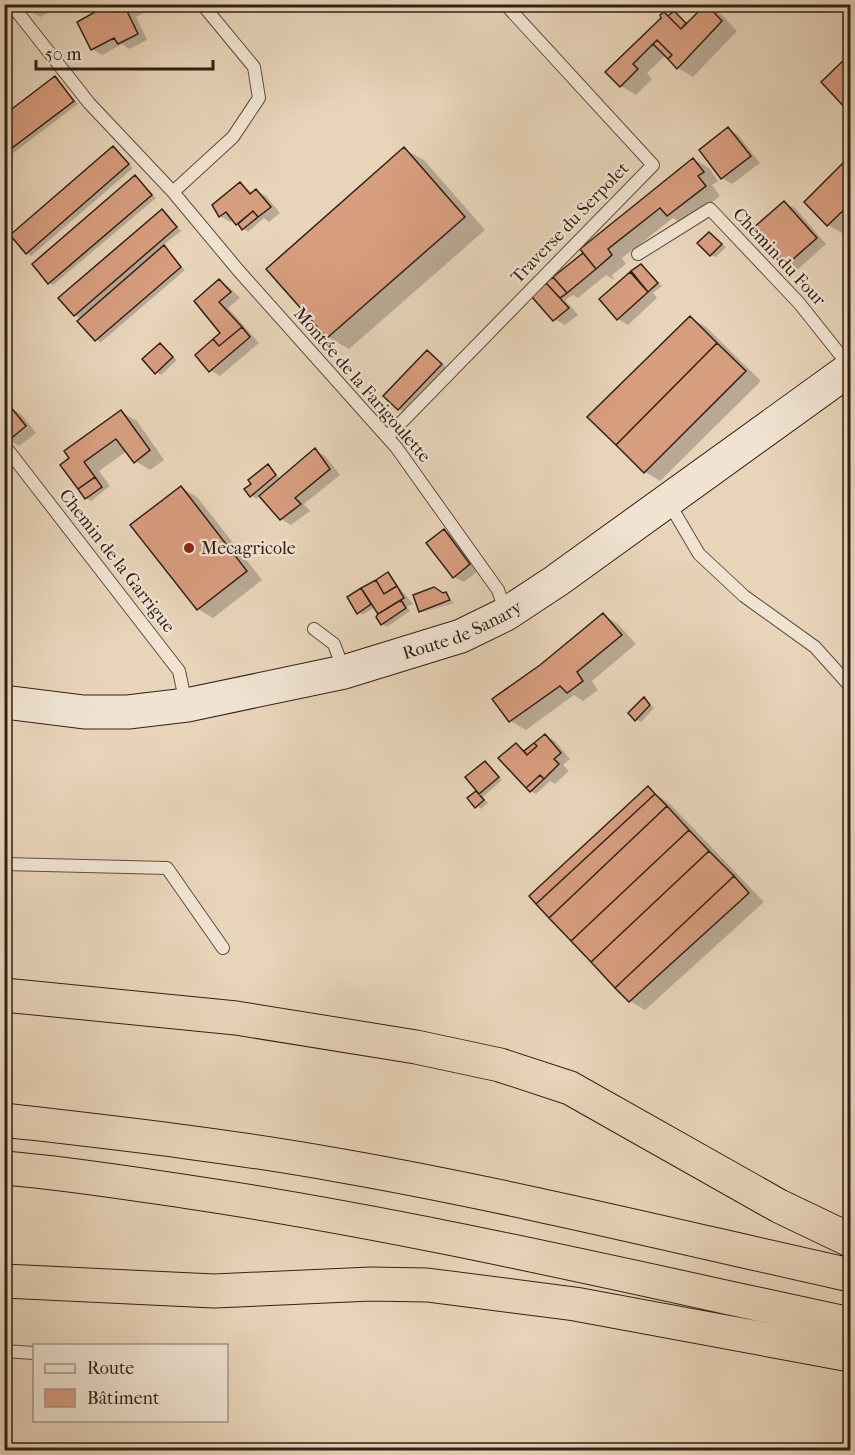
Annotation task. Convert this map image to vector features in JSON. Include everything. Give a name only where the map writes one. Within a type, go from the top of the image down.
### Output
[{"type":"highway","points":[[4,995],[236,1018],[416,1047],[500,1065],[570,1088],[779,1206],[850,1240]]},
{"type":"highway","points":[[4,1120],[201,1143],[338,1165],[572,1211],[850,1275]]},
{"type":"highway","points":[[4,1168],[268,1204],[378,1224],[544,1256],[850,1324]]},
{"type":"highway","points":[[4,1281],[214,1291],[371,1284],[437,1286],[575,1304],[850,1355]]},
{"type":"main road","name":"Route de Sanary","points":[[4,702],[84,712],[128,712],[187,705],[344,672],[461,636],[506,614],[850,369]]},
{"type":"main road","name":"Route de Sanary","points":[[4,719],[73,726],[138,726],[210,714],[354,683],[469,646],[514,623],[850,384]]},
{"type":"lane","name":"Montée de la Farigoulette","points":[[11,4],[89,103],[173,192],[238,270],[387,437],[498,590],[506,614]]},
{"type":"lane","points":[[173,192],[233,137],[259,98],[254,67],[202,4]]},
{"type":"lane","name":"Traverse du Serpolet","points":[[387,437],[652,165],[505,4]]},
{"type":"lane","name":"Chemin du Four","points":[[638,254],[710,209],[799,303],[850,369]]},
{"type":"lane","name":"Chemin de la Garrigue","points":[[4,445],[180,671],[187,705]]},
{"type":"lane","points":[[673,510],[699,554],[744,596],[815,647],[850,686]]},
{"type":"lane","points":[[314,629],[334,644],[344,672]]},
{"type":"lane","points":[[4,864],[167,868],[223,948]]},
{"type":"lane","points":[[4,1351],[33,1353]]},
{"type":"building","points":[[25,4],[43,4],[29,12]]},
{"type":"building","points":[[109,4],[136,4],[127,11],[138,34],[118,44],[114,38],[91,50],[77,22]]},
{"type":"building","points":[[706,4],[722,21],[677,69],[668,59],[672,55],[657,40],[633,64],[638,69],[620,87],[605,72],[661,18],[660,15],[664,12],[681,29]]},
{"type":"building","points":[[674,11],[686,23],[681,29],[668,16]]},
{"type":"building","points":[[657,40],[672,55],[668,59],[653,44]]},
{"type":"building","points":[[850,54],[850,113],[821,82]]},
{"type":"building","points":[[55,76],[74,101],[4,154],[4,115]]},
{"type":"building","points":[[728,127],[751,156],[721,179],[699,150]]},
{"type":"building","points":[[113,146],[129,164],[26,254],[10,235]]},
{"type":"building","points":[[404,147],[465,217],[327,338],[266,269]]},
{"type":"building","points":[[850,156],[850,204],[827,226],[804,202]]},
{"type":"building","points":[[693,158],[704,172],[698,176],[706,186],[667,216],[660,208],[608,249],[612,255],[596,269],[580,249]]},
{"type":"building","points":[[135,175],[152,195],[48,284],[32,264]]},
{"type":"building","points":[[240,182],[250,194],[256,189],[271,207],[258,217],[253,211],[236,225],[226,212],[219,217],[212,205]]},
{"type":"building","points":[[784,201],[817,238],[784,267],[751,230]]},
{"type":"building","points":[[162,209],[177,227],[74,316],[58,298]]},
{"type":"building","points":[[253,211],[258,217],[242,230],[238,224]]},
{"type":"building","points":[[709,232],[722,244],[710,256],[697,243]]},
{"type":"building","points":[[164,245],[181,267],[95,341],[77,321]]},
{"type":"building","points":[[583,253],[596,269],[567,293],[553,277]]},
{"type":"building","points":[[641,264],[658,283],[648,292],[631,271]]},
{"type":"building","points":[[630,272],[648,292],[617,320],[599,299]]},
{"type":"building","points":[[553,277],[567,293],[560,298],[546,283]]},
{"type":"building","points":[[219,279],[231,292],[219,302],[242,327],[219,346],[213,339],[220,333],[194,301]]},
{"type":"building","points":[[546,283],[569,308],[553,321],[531,296]]},
{"type":"building","points":[[690,316],[717,343],[616,445],[587,417]]},
{"type":"building","points":[[242,327],[250,337],[209,372],[195,355],[213,339],[219,346]]},
{"type":"building","points":[[160,343],[173,357],[155,374],[142,359]]},
{"type":"building","points":[[717,343],[746,371],[644,473],[616,445]]},
{"type":"building","points":[[427,350],[442,364],[398,410],[383,396]]},
{"type":"building","points":[[10,406],[26,426],[8,441],[4,437],[4,410]]},
{"type":"building","points":[[121,410],[150,450],[134,463],[116,439],[84,462],[95,477],[78,489],[60,465],[69,458],[64,451]]},
{"type":"building","points":[[315,448],[330,469],[295,498],[301,504],[280,520],[259,496]]},
{"type":"building","points":[[268,464],[276,475],[250,497],[244,489],[251,484],[248,480]]},
{"type":"building","points":[[95,477],[102,487],[85,499],[78,489]]},
{"type":"building","name":"Mecagricole","points":[[181,486],[247,571],[197,610],[130,525]]},
{"type":"building","points":[[444,529],[470,564],[453,578],[426,543]]},
{"type":"building","points":[[388,572],[397,586],[384,594],[376,580]]},
{"type":"building","points":[[376,580],[384,594],[397,586],[404,598],[378,614],[361,588]]},
{"type":"building","points":[[434,587],[443,593],[446,592],[450,600],[419,612],[413,595]]},
{"type":"building","points":[[361,588],[371,604],[357,614],[347,597]]},
{"type":"building","points":[[401,600],[406,608],[381,625],[376,617],[378,614]]},
{"type":"building","points":[[603,613],[622,635],[577,672],[583,681],[567,693],[560,686],[509,722],[492,699],[540,665]]},
{"type":"building","points":[[644,697],[650,705],[635,721],[628,713]]},
{"type":"building","points":[[545,734],[561,753],[554,759],[559,764],[544,779],[540,775],[526,788],[498,758],[516,743],[527,755],[537,746],[534,743]]},
{"type":"building","points":[[534,743],[537,746],[527,755],[524,751]]},
{"type":"building","points":[[485,761],[499,777],[479,794],[465,777]]},
{"type":"building","points":[[540,775],[544,779],[530,792],[526,788]]},
{"type":"building","points":[[648,786],[655,794],[536,904],[529,896]]},
{"type":"building","points":[[476,791],[484,800],[475,808],[467,798]]},
{"type":"building","points":[[655,794],[667,806],[549,918],[536,904]]},
{"type":"building","points":[[667,806],[689,830],[571,941],[549,918]]},
{"type":"building","points":[[689,830],[709,851],[591,962],[571,941]]},
{"type":"building","points":[[709,851],[734,876],[615,988],[591,962]]},
{"type":"building","points":[[734,876],[749,893],[629,1002],[615,988]]},
{"type":"place","name":"Mecagricole","points":[[189,548]]}]
